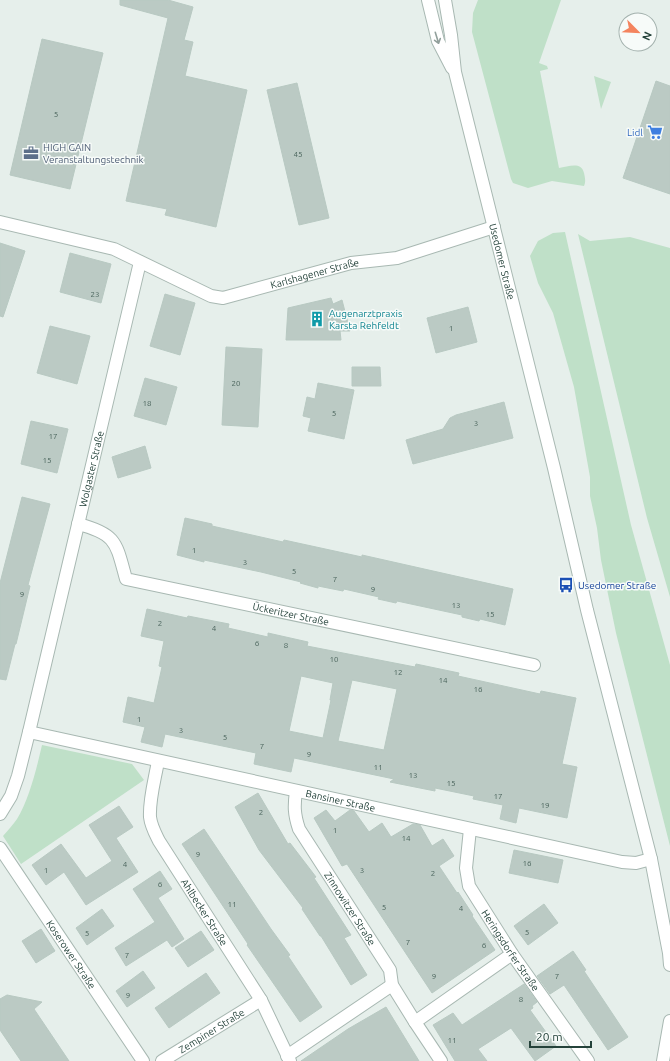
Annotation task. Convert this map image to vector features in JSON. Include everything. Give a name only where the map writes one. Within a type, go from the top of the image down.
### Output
[{"type":"street","name":"Usedomer Straße","points":[[428,0],[438,41],[455,72]]},
{"type":"street","name":"Usedomer Straße","points":[[445,0],[455,72],[554,468],[587,610],[651,859],[670,965]]},
{"type":"street","points":[[0,222],[114,249],[140,262]]},
{"type":"street","name":"Karlshagener Straße","points":[[140,262],[212,296],[223,298],[351,263],[397,258],[494,227]]},
{"type":"street","name":"Wolgaster Straße","points":[[0,814],[11,796],[18,776],[140,262]]},
{"type":"street","name":"Ückeritzer Straße","points":[[78,524],[103,532],[111,539],[118,550],[126,578],[534,665]]},
{"type":"street","name":"Bansiner Straße","points":[[29,732],[622,862],[636,863],[651,859]]},
{"type":"street","name":"Ahlbecker Straße","points":[[158,761],[151,802],[150,818],[153,828],[159,841],[261,1000],[288,1058],[392,985]]},
{"type":"street","name":"Zinnowitzer Straße","points":[[296,791],[294,814],[299,829],[390,970],[392,985],[441,1061]]},
{"type":"street","name":"Heringsdorfer Straße","points":[[470,829],[466,868],[469,886],[512,954],[588,1061]]},
{"type":"street","name":"Koserower Straße","points":[[0,848],[143,1061]]},
{"type":"street","points":[[415,1022],[512,954]]},
{"type":"street","name":"Zempiner Straße","points":[[162,1061],[261,1000]]},
{"type":"street","points":[[663,1061],[670,1021]]},
{"type":"green space","points":[[478,0],[561,0],[539,63],[547,66],[548,69],[540,71],[559,168],[574,166],[580,167],[584,175],[584,186],[552,181],[528,188],[513,183],[472,32],[473,13]]},
{"type":"green space","points":[[594,76],[611,82],[601,109]]},
{"type":"green space","points":[[565,232],[631,525],[670,665],[670,846],[616,633],[590,496],[590,477],[574,387],[553,313],[538,283],[530,256],[538,241],[553,233]]},
{"type":"green space","points":[[578,234],[590,241],[630,237],[670,248],[670,597],[647,518]]},
{"type":"green space","points":[[42,745],[132,764],[144,780],[21,864],[3,836],[17,819],[25,803]]},
{"type":"building","points":[[120,0],[168,0],[193,7],[184,40],[193,42],[185,76],[247,90],[216,227],[165,215],[167,209],[126,201],[168,18],[120,5]]},
{"type":"building","points":[[42,39],[103,53],[70,189],[10,175]]},
{"type":"building","name":"Lidl","points":[[656,81],[670,86],[670,194],[623,178]]},
{"type":"building","points":[[297,83],[329,218],[299,225],[267,90]]},
{"type":"building","points":[[0,243],[25,251],[3,317],[0,316]]},
{"type":"building","points":[[70,253],[111,264],[101,303],[60,292]]},
{"type":"building","points":[[165,294],[195,303],[180,355],[150,346]]},
{"type":"building","name":"Augenarztpraxis Karsta Rehfeldt","points":[[331,298],[333,304],[342,300],[350,331],[340,331],[341,340],[286,340],[288,308]]},
{"type":"building","points":[[468,307],[477,342],[436,353],[427,318]]},
{"type":"building","points":[[50,326],[90,336],[77,384],[37,373]]},
{"type":"building","points":[[226,347],[262,349],[258,427],[222,425]]},
{"type":"building","points":[[352,367],[380,367],[381,386],[352,386]]},
{"type":"building","points":[[145,378],[177,387],[166,425],[134,416]]},
{"type":"building","points":[[318,383],[354,390],[344,439],[308,431],[311,418],[303,416],[307,397],[315,399]]},
{"type":"building","points":[[504,402],[513,438],[413,464],[406,440],[443,429],[450,418],[456,415]]},
{"type":"building","points":[[31,421],[68,429],[57,473],[21,464]]},
{"type":"building","points":[[145,446],[151,468],[118,478],[112,457]]},
{"type":"building","points":[[22,497],[50,504],[28,585],[30,586],[6,680],[0,679],[0,583]]},
{"type":"building","points":[[185,518],[212,524],[212,526],[283,542],[284,540],[362,557],[362,555],[513,589],[505,625],[480,619],[479,621],[462,617],[462,615],[397,601],[396,603],[378,599],[379,597],[344,589],[343,591],[318,586],[318,588],[261,572],[204,560],[204,562],[177,555]]},
{"type":"building","points":[[147,609],[187,618],[188,616],[229,624],[228,628],[268,637],[268,633],[308,642],[307,646],[415,667],[416,664],[459,673],[458,676],[540,694],[541,691],[576,698],[562,764],[577,767],[567,818],[519,808],[516,823],[500,819],[503,805],[473,799],[474,796],[435,788],[435,791],[390,782],[394,779],[294,758],[291,772],[254,764],[256,753],[165,734],[162,747],[141,742],[145,727],[123,722],[128,697],[154,703],[162,667],[159,666],[164,641],[141,636]],"holes":[[[301,676],[333,683],[323,738],[289,731]],[[352,680],[397,689],[384,750],[338,741]]]},
{"type":"building","points":[[258,793],[288,844],[290,843],[316,877],[314,878],[351,935],[344,938],[367,975],[351,985],[321,936],[302,909],[303,908],[259,850],[235,807]]},
{"type":"building","points":[[119,806],[133,827],[116,838],[138,872],[86,905],[64,872],[46,885],[32,865],[61,844],[86,878],[112,861],[89,825]]},
{"type":"building","points":[[326,810],[335,821],[350,810],[354,811],[369,832],[382,823],[391,837],[413,824],[420,825],[432,846],[443,839],[454,856],[439,866],[457,893],[458,892],[495,950],[432,993],[347,864],[342,866],[314,818]]},
{"type":"building","points":[[204,829],[290,955],[288,956],[322,1007],[300,1022],[247,945],[248,944],[182,844]]},
{"type":"building","points":[[514,850],[563,860],[558,883],[509,873]]},
{"type":"building","points":[[160,871],[172,889],[158,898],[184,939],[172,947],[167,940],[126,966],[115,948],[155,922],[133,889]]},
{"type":"building","points":[[544,904],[558,923],[528,945],[514,926]]},
{"type":"building","points":[[102,909],[114,926],[87,945],[76,928]]},
{"type":"building","points":[[41,929],[55,951],[36,963],[22,941]]},
{"type":"building","points":[[201,931],[214,950],[188,967],[175,948]]},
{"type":"building","points":[[573,951],[586,970],[584,971],[628,1037],[608,1050],[564,985],[550,994],[537,976]]},
{"type":"building","points":[[143,971],[155,988],[127,1007],[116,991]]},
{"type":"building","points":[[206,973],[220,993],[169,1028],[155,1008]]},
{"type":"building","points":[[524,984],[537,1002],[530,1010],[556,1046],[535,1061],[511,1028],[478,1049],[487,1061],[455,1061],[433,1025],[453,1013],[462,1025]]},
{"type":"building","points":[[7,995],[42,1002],[34,1009],[69,1061],[21,1061],[0,1030],[0,999]]},
{"type":"building","points":[[386,1007],[419,1061],[301,1061],[348,1029]]},
{"type":"place","name":"Lidl","points":[[655,132]]},
{"type":"place","name":"HIGH GAIN Veranstaltungstechnik","points":[[31,153]]},
{"type":"place","name":"Augenarztpraxis Karsta Rehfeldt","points":[[317,319]]},
{"type":"place","name":"Usedomer Straße","points":[[566,585]]}]
